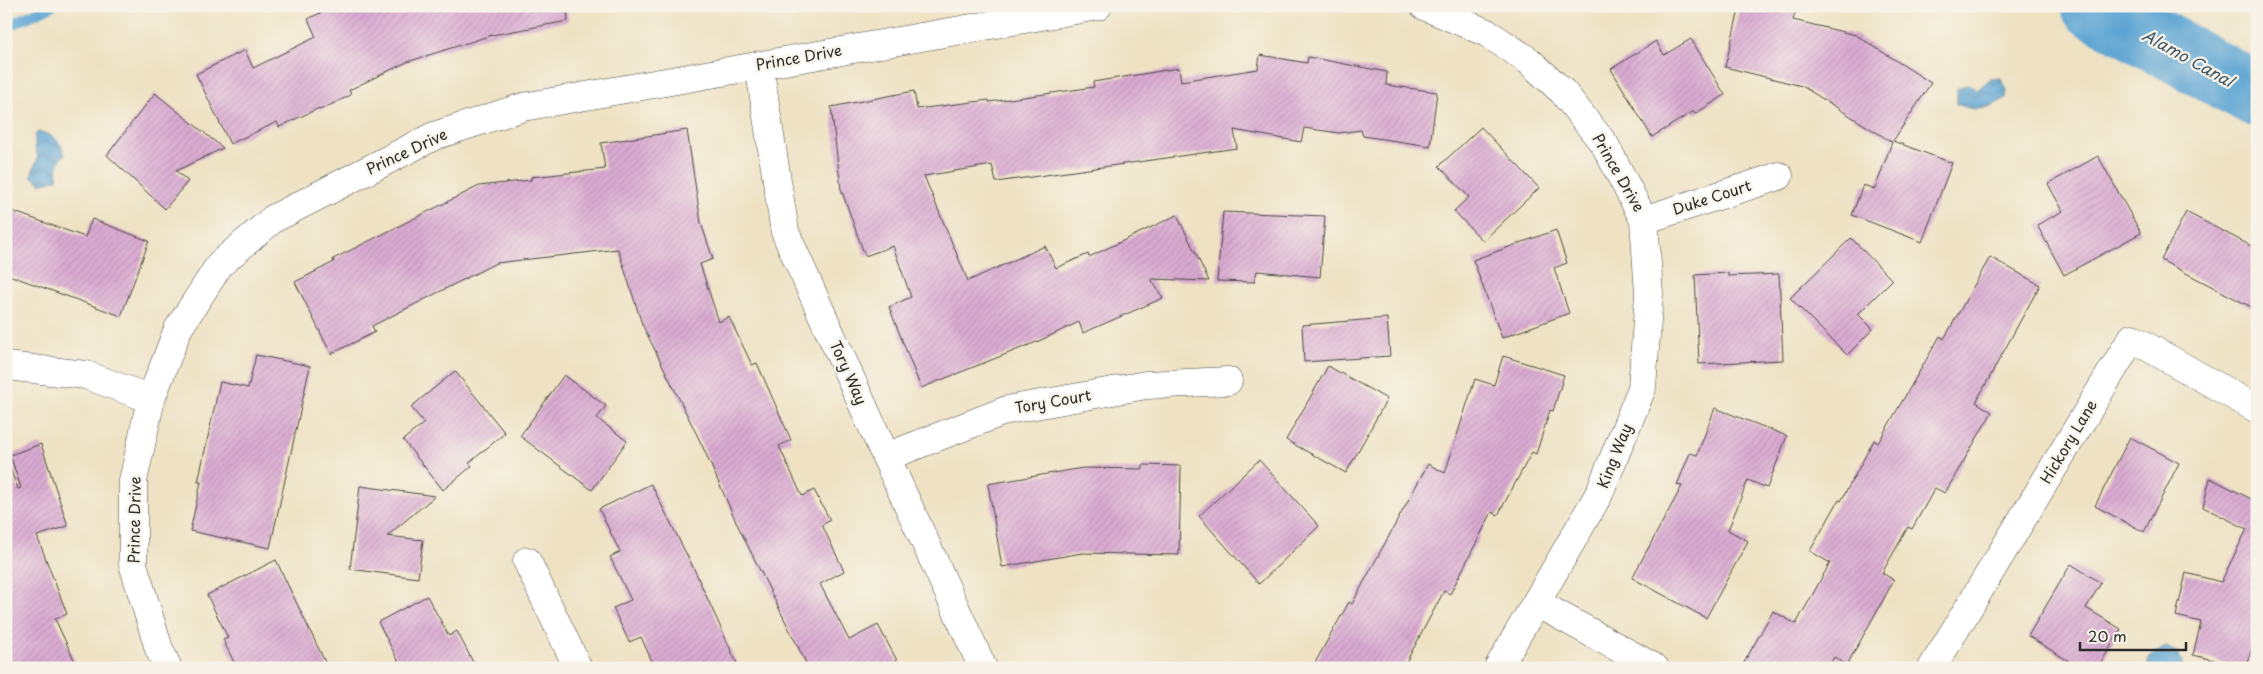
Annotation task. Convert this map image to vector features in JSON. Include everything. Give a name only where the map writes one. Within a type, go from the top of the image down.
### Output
[{"type":"street","name":"Prince Drive","points":[[168,668],[159,649],[133,564],[133,481],[151,399],[178,329],[220,264],[273,219],[434,136],[523,107],[1098,6]]},
{"type":"street","name":"Prince Drive","points":[[1424,6],[1487,33],[1529,61],[1563,92],[1605,146],[1644,220]]},
{"type":"street","name":"Tory Way","points":[[759,65],[785,232],[983,668]]},
{"type":"street","name":"Duke Court","points":[[1644,220],[1780,176]]},
{"type":"street","name":"King Way","points":[[1498,668],[1600,494],[1642,388],[1649,294],[1644,220]]},
{"type":"street","name":"Hickory Lane","points":[[1932,668],[2132,338],[2257,409]]},
{"type":"street","points":[[6,366],[86,375],[151,399]]},
{"type":"street","name":"Tory Court","points":[[886,458],[1007,410],[1146,385],[1228,381]]},
{"type":"street","points":[[527,561],[578,668]]},
{"type":"street","points":[[1537,603],[1655,668]]},
{"type":"water","points":[[2001,78],[2007,90],[2006,98],[1982,109],[1964,107],[1957,104],[1957,89],[1968,84],[1977,90],[1990,79]]},
{"type":"water","points":[[38,132],[55,138],[65,154],[58,163],[57,179],[41,184],[31,176],[38,157],[35,148],[35,135]]},
{"type":"water","points":[[2166,647],[2176,652],[2183,663],[2182,668],[2147,668],[2150,656]]},
{"type":"building","points":[[334,6],[567,6],[568,21],[492,35],[407,62],[349,90],[351,95],[320,110],[319,108],[279,127],[277,122],[230,144],[196,74],[245,50],[253,68],[316,37],[308,19]]},
{"type":"building","points":[[1740,6],[1797,6],[1793,20],[1856,35],[1931,83],[1893,141],[1952,163],[1922,242],[1852,215],[1863,185],[1875,189],[1892,142],[1802,86],[1725,67]]},
{"type":"building","points":[[1691,39],[1725,95],[1695,114],[1694,111],[1652,137],[1611,69],[1656,41],[1664,55]]},
{"type":"building","points":[[1260,55],[1307,63],[1308,57],[1387,72],[1386,85],[1437,92],[1430,146],[1363,136],[1361,130],[1339,133],[1304,128],[1301,142],[1234,130],[1237,148],[996,182],[992,165],[924,176],[968,281],[1045,246],[1056,268],[1088,254],[1089,257],[1177,215],[1209,281],[1151,279],[1163,298],[1083,333],[1079,322],[1039,341],[921,388],[889,307],[911,297],[893,246],[865,256],[841,189],[831,107],[914,91],[917,109],[989,100],[989,102],[1094,87],[1093,82],[1179,68],[1181,81],[1258,69]]},
{"type":"building","points":[[155,93],[223,148],[176,171],[188,181],[165,209],[107,155]]},
{"type":"building","points":[[1481,127],[1539,188],[1483,241],[1454,211],[1469,197],[1439,166]]},
{"type":"building","points":[[687,130],[701,223],[713,259],[700,264],[719,322],[729,317],[752,365],[757,363],[791,440],[779,446],[802,496],[814,490],[830,520],[822,525],[844,571],[820,584],[849,640],[878,625],[901,668],[797,668],[806,663],[739,528],[701,443],[642,324],[618,249],[496,263],[372,326],[375,332],[331,354],[295,282],[334,262],[333,259],[479,186],[531,180],[531,177],[605,169],[601,143]]},
{"type":"building","points":[[2098,156],[2141,233],[2064,275],[2037,225],[2063,211],[2048,184]]},
{"type":"building","points":[[6,209],[85,237],[92,219],[149,241],[121,316],[6,274]]},
{"type":"building","points":[[1223,212],[1325,216],[1320,277],[1257,271],[1254,282],[1217,281]]},
{"type":"building","points":[[2186,212],[2257,249],[2257,310],[2161,260]]},
{"type":"building","points":[[1556,230],[1567,263],[1554,268],[1569,313],[1502,338],[1473,260]]},
{"type":"building","points":[[1851,238],[1892,280],[1858,314],[1873,329],[1847,355],[1790,298]]},
{"type":"building","points":[[1990,257],[2040,285],[1976,402],[1992,412],[1945,493],[1935,488],[1912,529],[1908,527],[1882,573],[1894,580],[1847,665],[1834,657],[1828,668],[1741,668],[1773,611],[1796,624],[1830,563],[1810,551],[1839,500],[1841,501],[1874,440],[1878,443],[1940,336],[1944,339]]},
{"type":"building","points":[[1728,273],[1728,276],[1779,274],[1783,360],[1699,364],[1695,275]]},
{"type":"building","points":[[1387,318],[1390,356],[1304,362],[1302,325]]},
{"type":"building","points":[[256,355],[310,366],[270,548],[190,531],[201,482],[198,482],[220,382],[248,388]]},
{"type":"building","points":[[1503,356],[1564,375],[1553,411],[1550,410],[1536,454],[1532,452],[1498,515],[1492,512],[1450,594],[1444,591],[1403,668],[1312,668],[1349,602],[1352,604],[1428,464],[1445,473],[1475,379],[1494,385]]},
{"type":"building","points":[[1328,366],[1387,399],[1346,473],[1286,440]]},
{"type":"building","points":[[455,371],[505,433],[469,463],[472,466],[443,490],[403,440],[424,423],[411,407]]},
{"type":"building","points":[[564,375],[606,406],[597,418],[627,441],[592,490],[520,436]]},
{"type":"building","points":[[1715,408],[1787,436],[1767,488],[1748,480],[1728,530],[1748,541],[1706,618],[1632,578],[1682,486],[1677,485],[1690,453],[1697,455]]},
{"type":"building","points":[[2130,437],[2179,463],[2144,532],[2095,506]]},
{"type":"building","points":[[41,444],[68,526],[37,536],[67,614],[55,619],[78,668],[6,668],[6,463],[8,463],[18,489],[21,488],[10,455]]},
{"type":"building","points":[[1259,460],[1319,526],[1259,584],[1199,516]]},
{"type":"building","points":[[1143,465],[1181,466],[1179,555],[1082,553],[1002,567],[988,484],[1083,468],[1143,469]]},
{"type":"building","points":[[2210,478],[2257,502],[2257,625],[2247,668],[2193,655],[2201,622],[2176,616],[2186,573],[2221,582],[2247,529],[2203,507]]},
{"type":"building","points":[[651,484],[694,569],[739,668],[655,668],[641,637],[629,642],[613,608],[631,600],[610,557],[620,552],[599,509]]},
{"type":"building","points":[[360,486],[435,496],[387,536],[423,540],[418,578],[350,569]]},
{"type":"building","points":[[276,560],[328,668],[237,668],[223,640],[228,638],[207,595]]},
{"type":"building","points":[[2071,564],[2101,583],[2086,608],[2121,629],[2098,668],[2080,668],[2028,636]]},
{"type":"building","points":[[427,596],[449,636],[457,631],[476,668],[402,668],[378,622]]},
{"type":"waterway","points":[[6,27],[51,6]]},
{"type":"waterway","name":"Alamo Canal","points":[[2093,6],[2257,95]]}]
